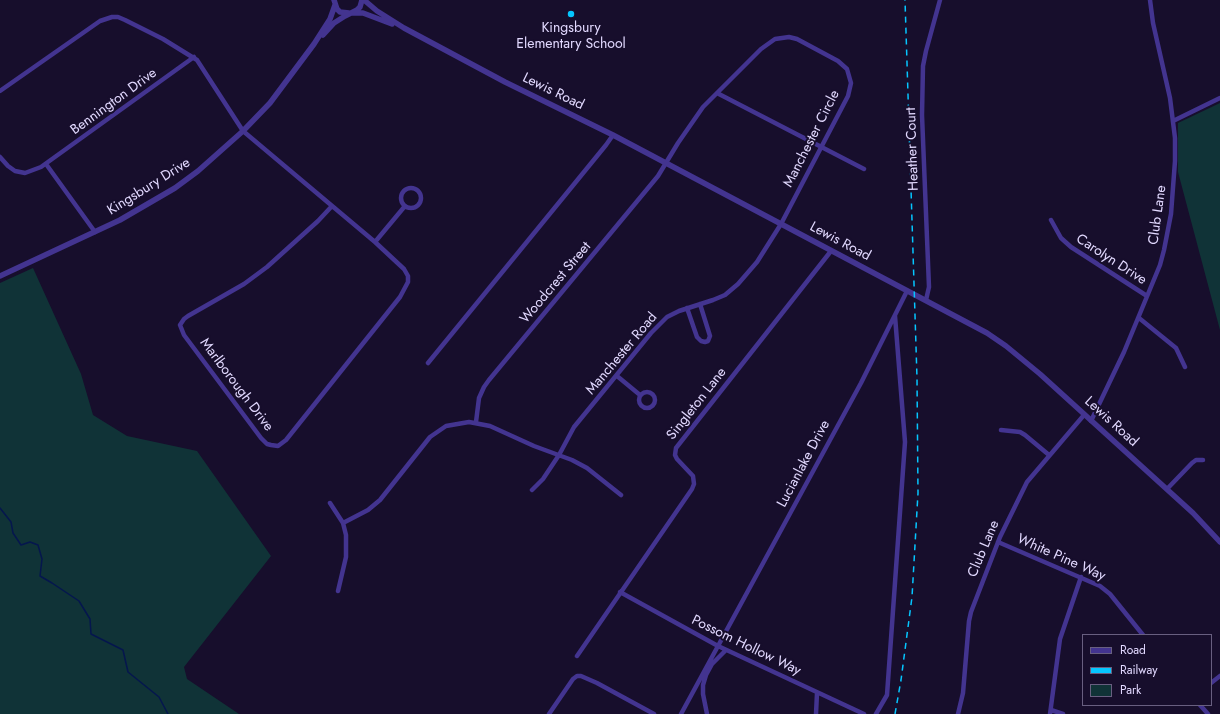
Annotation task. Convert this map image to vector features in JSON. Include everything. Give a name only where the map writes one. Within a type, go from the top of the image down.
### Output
[{"type":"street","name":"Kingsbury Drive","points":[[314,44],[334,23],[357,10],[363,0]]},
{"type":"street","name":"Lewis Road","points":[[363,0],[404,28],[506,82],[667,163],[987,333],[1006,346],[1040,374],[1193,513],[1220,542]]},
{"type":"street","name":"Heather Court","points":[[926,300],[929,287],[922,115],[923,66],[940,0]]},
{"type":"street","name":"Club Lane","points":[[1091,421],[1148,296],[1164,250],[1171,214],[1175,161],[1173,120],[1170,98],[1153,23],[1150,0]]},
{"type":"street","name":"Kingsbury Drive","points":[[334,2],[340,12],[350,13]]},
{"type":"street","name":"Kingsbury Drive","points":[[0,276],[120,220],[174,188],[198,171],[243,131],[287,82],[330,19],[334,2]]},
{"type":"street","name":"Lewis Road","points":[[350,13],[363,13],[404,28]]},
{"type":"street","points":[[0,91],[100,21],[112,17],[118,17],[125,20],[163,39],[194,57]]},
{"type":"street","name":"Manchester Circle","points":[[667,163],[678,142],[695,117],[769,42],[782,38],[797,39],[838,61],[847,69],[851,82],[848,96],[781,224]]},
{"type":"street","name":"Marlborough Drive","points":[[194,57],[202,66],[243,131],[375,242],[404,269],[408,276],[407,285],[400,297],[286,440],[278,446],[274,446],[267,444],[184,335],[180,325],[188,316],[244,284],[267,267],[332,206]]},
{"type":"street","name":"Bennington Drive","points":[[0,156],[11,169],[21,172],[30,172],[46,164],[194,57]]},
{"type":"street","points":[[717,93],[864,169]]},
{"type":"street","points":[[1173,120],[1220,98]]},
{"type":"street","points":[[428,363],[606,145],[612,135]]},
{"type":"street","name":"Woodcrest Street","points":[[476,422],[479,398],[489,380],[635,205],[667,163]]},
{"type":"street","points":[[46,164],[95,232]]},
{"type":"street","points":[[410,188],[419,191],[422,199],[418,206],[410,209],[405,206],[401,200],[403,192],[410,188]]},
{"type":"street","points":[[375,242],[405,206]]},
{"type":"street","name":"Carolyn Drive","points":[[1051,220],[1061,238],[1071,247],[1148,296]]},
{"type":"street","name":"Manchester Road","points":[[532,490],[543,479],[559,455],[574,427],[651,333],[667,317],[687,308],[719,298],[738,284],[760,258],[781,224]]},
{"type":"street","name":"Singleton Lane","points":[[576,656],[692,489],[694,484],[693,476],[677,459],[674,451],[831,251]]},
{"type":"street","name":"Lucianlake Drive","points":[[681,714],[861,383],[907,291]]},
{"type":"street","points":[[687,308],[699,339],[705,342],[710,338],[710,336],[700,304]]},
{"type":"street","points":[[876,714],[887,695],[905,442],[895,315]]},
{"type":"street","points":[[1139,318],[1176,348],[1185,367]]},
{"type":"street","points":[[617,376],[640,395]]},
{"type":"street","name":"Club Lane","points":[[958,714],[963,693],[971,612],[998,542],[1027,482],[1084,414]]},
{"type":"street","points":[[343,523],[368,510],[377,502],[430,437],[441,428],[452,424],[476,422],[490,426],[587,468],[621,495]]},
{"type":"street","points":[[1001,430],[1020,432],[1049,455]]},
{"type":"street","points":[[1166,489],[1192,463],[1196,460],[1203,460]]},
{"type":"street","points":[[330,503],[343,523],[347,544],[346,558],[338,591]]},
{"type":"street","name":"White Pine Way","points":[[998,542],[1100,586],[1110,594],[1142,634]]},
{"type":"street","points":[[1063,714],[1051,712],[1060,639],[1081,577]]},
{"type":"street","name":"Possom Hollow Way","points":[[620,592],[718,646],[864,714]]},
{"type":"street","points":[[707,714],[703,694],[703,685],[712,664],[726,650]]},
{"type":"street","points":[[549,714],[573,679],[577,676],[581,676],[654,714]]},
{"type":"street","points":[[1212,682],[1220,676]]},
{"type":"street","points":[[816,714],[818,693]]},
{"type":"street","points":[[1201,706],[1208,714]]},
{"type":"green space","points":[[1220,103],[1220,330],[1178,172],[1178,123]]},
{"type":"green space","points":[[33,268],[81,374],[93,415],[127,436],[197,451],[271,556],[184,667],[187,679],[239,714],[0,714],[0,283]]},
{"type":"waterway","points":[[0,508],[11,522],[13,533],[21,545],[30,542],[38,545],[42,559],[40,576],[79,601],[90,619],[91,634],[123,650],[128,672],[159,697],[168,714]]},
{"type":"railway","points":[[895,714],[912,597],[918,493],[917,378],[905,0]]},
{"type":"place","name":"Kingsbury Elementary School","points":[[571,14]]}]
